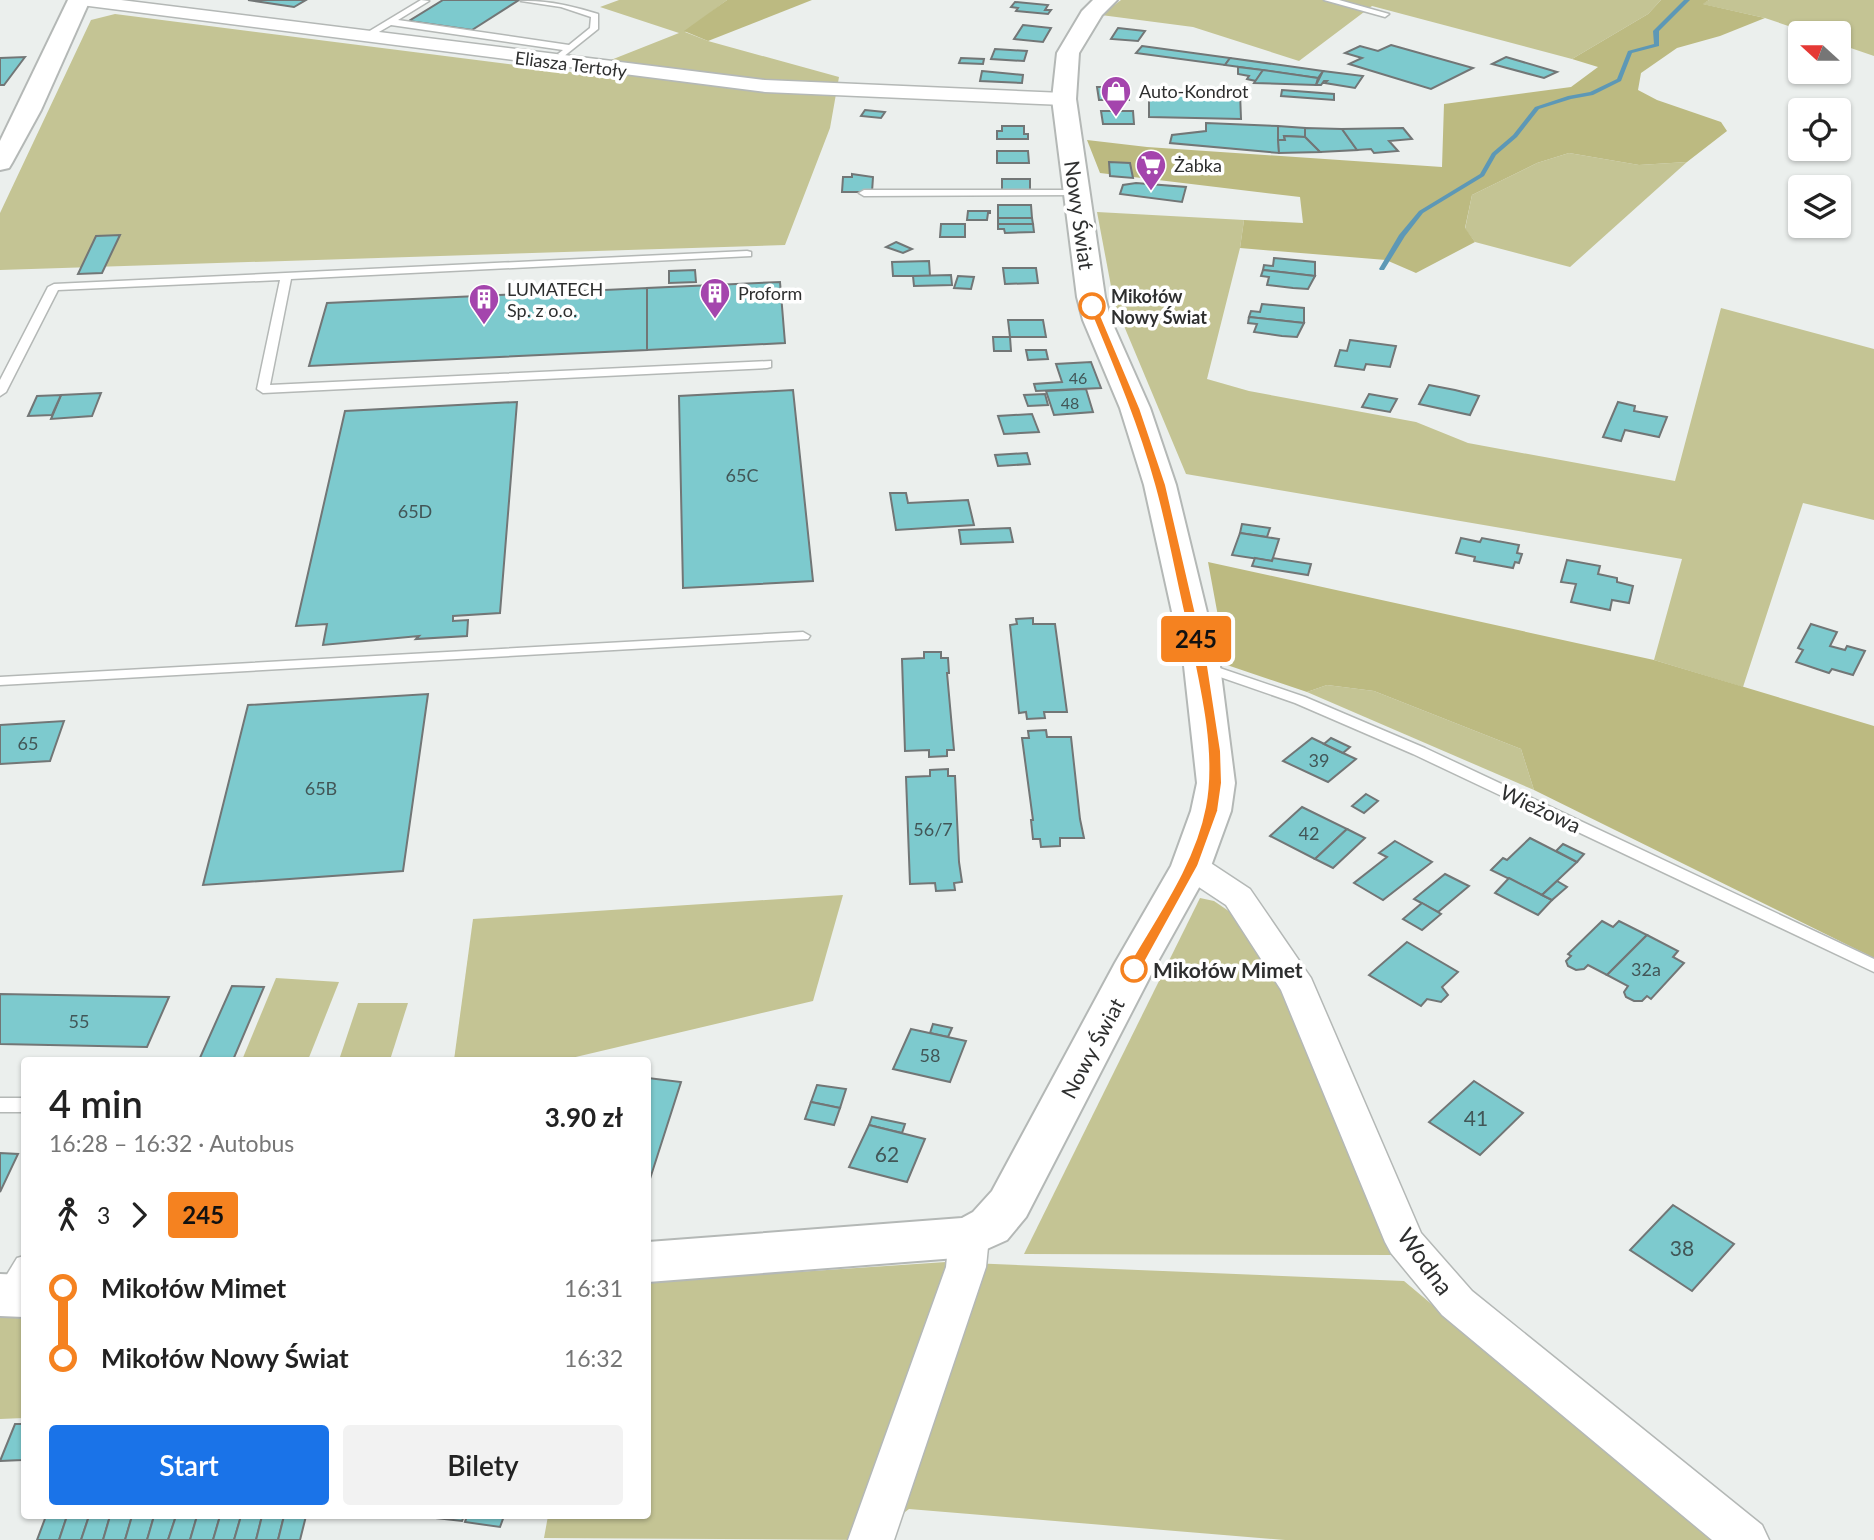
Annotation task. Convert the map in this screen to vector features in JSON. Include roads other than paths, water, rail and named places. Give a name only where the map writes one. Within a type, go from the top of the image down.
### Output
[{"type":"street","name":"Eliasza Tertoły","points":[[80,0],[553,62],[765,86],[1064,99]]},
{"type":"street","points":[[1,159],[29,110],[80,0]]},
{"type":"street","name":"Nowy Świat","points":[[969,1237],[990,1226],[1009,1204],[1191,866],[1211,811],[1216,783],[1202,666],[1160,485],[1135,408],[1091,301],[1064,99],[1068,53],[1093,11],[1106,0]]},
{"type":"street","name":"Wodna","points":[[1191,866],[1238,897],[1298,987],[1405,1242],[1457,1303],[1746,1540]]},
{"type":"street","points":[[651,1262],[969,1237],[965,1267],[871,1540]]},
{"type":"lane","points":[[1328,0],[1385,14]]},
{"type":"lane","points":[[362,38],[425,1]]},
{"type":"lane","points":[[525,1],[562,5],[595,16],[594,29],[553,62]]},
{"type":"lane","points":[[391,22],[571,48]]},
{"type":"lane","points":[[864,193],[1077,193]]},
{"type":"lane","points":[[0,392],[54,287],[747,254]]},
{"type":"lane","points":[[286,276],[263,389],[767,364]]},
{"type":"lane","points":[[0,681],[803,636]]},
{"type":"lane","name":"Wieżowa","points":[[1202,666],[1300,700],[1419,751],[1874,966]]},
{"type":"lane","points":[[0,1105],[21,1105]]},
{"type":"waterway","points":[[1382,269],[1402,235],[1421,212],[1482,175],[1494,154],[1515,136],[1537,108],[1570,97],[1591,94],[1619,80],[1630,52],[1657,45],[1656,31],[1687,0]]},
{"type":"place","name":"Auto-Kondrot","points":[[1116,118]]},
{"type":"place","name":"Żabka","points":[[1151,192]]},
{"type":"place","name":"Mikołów Nowy Świat","points":[[1092,306]]},
{"type":"place","name":"Proform","points":[[715,320]]},
{"type":"place","name":"LUMATECH Sp. z o.o.","points":[[484,326]]},
{"type":"place","name":"Mikołów Mimet","points":[[1134,969]]}]
